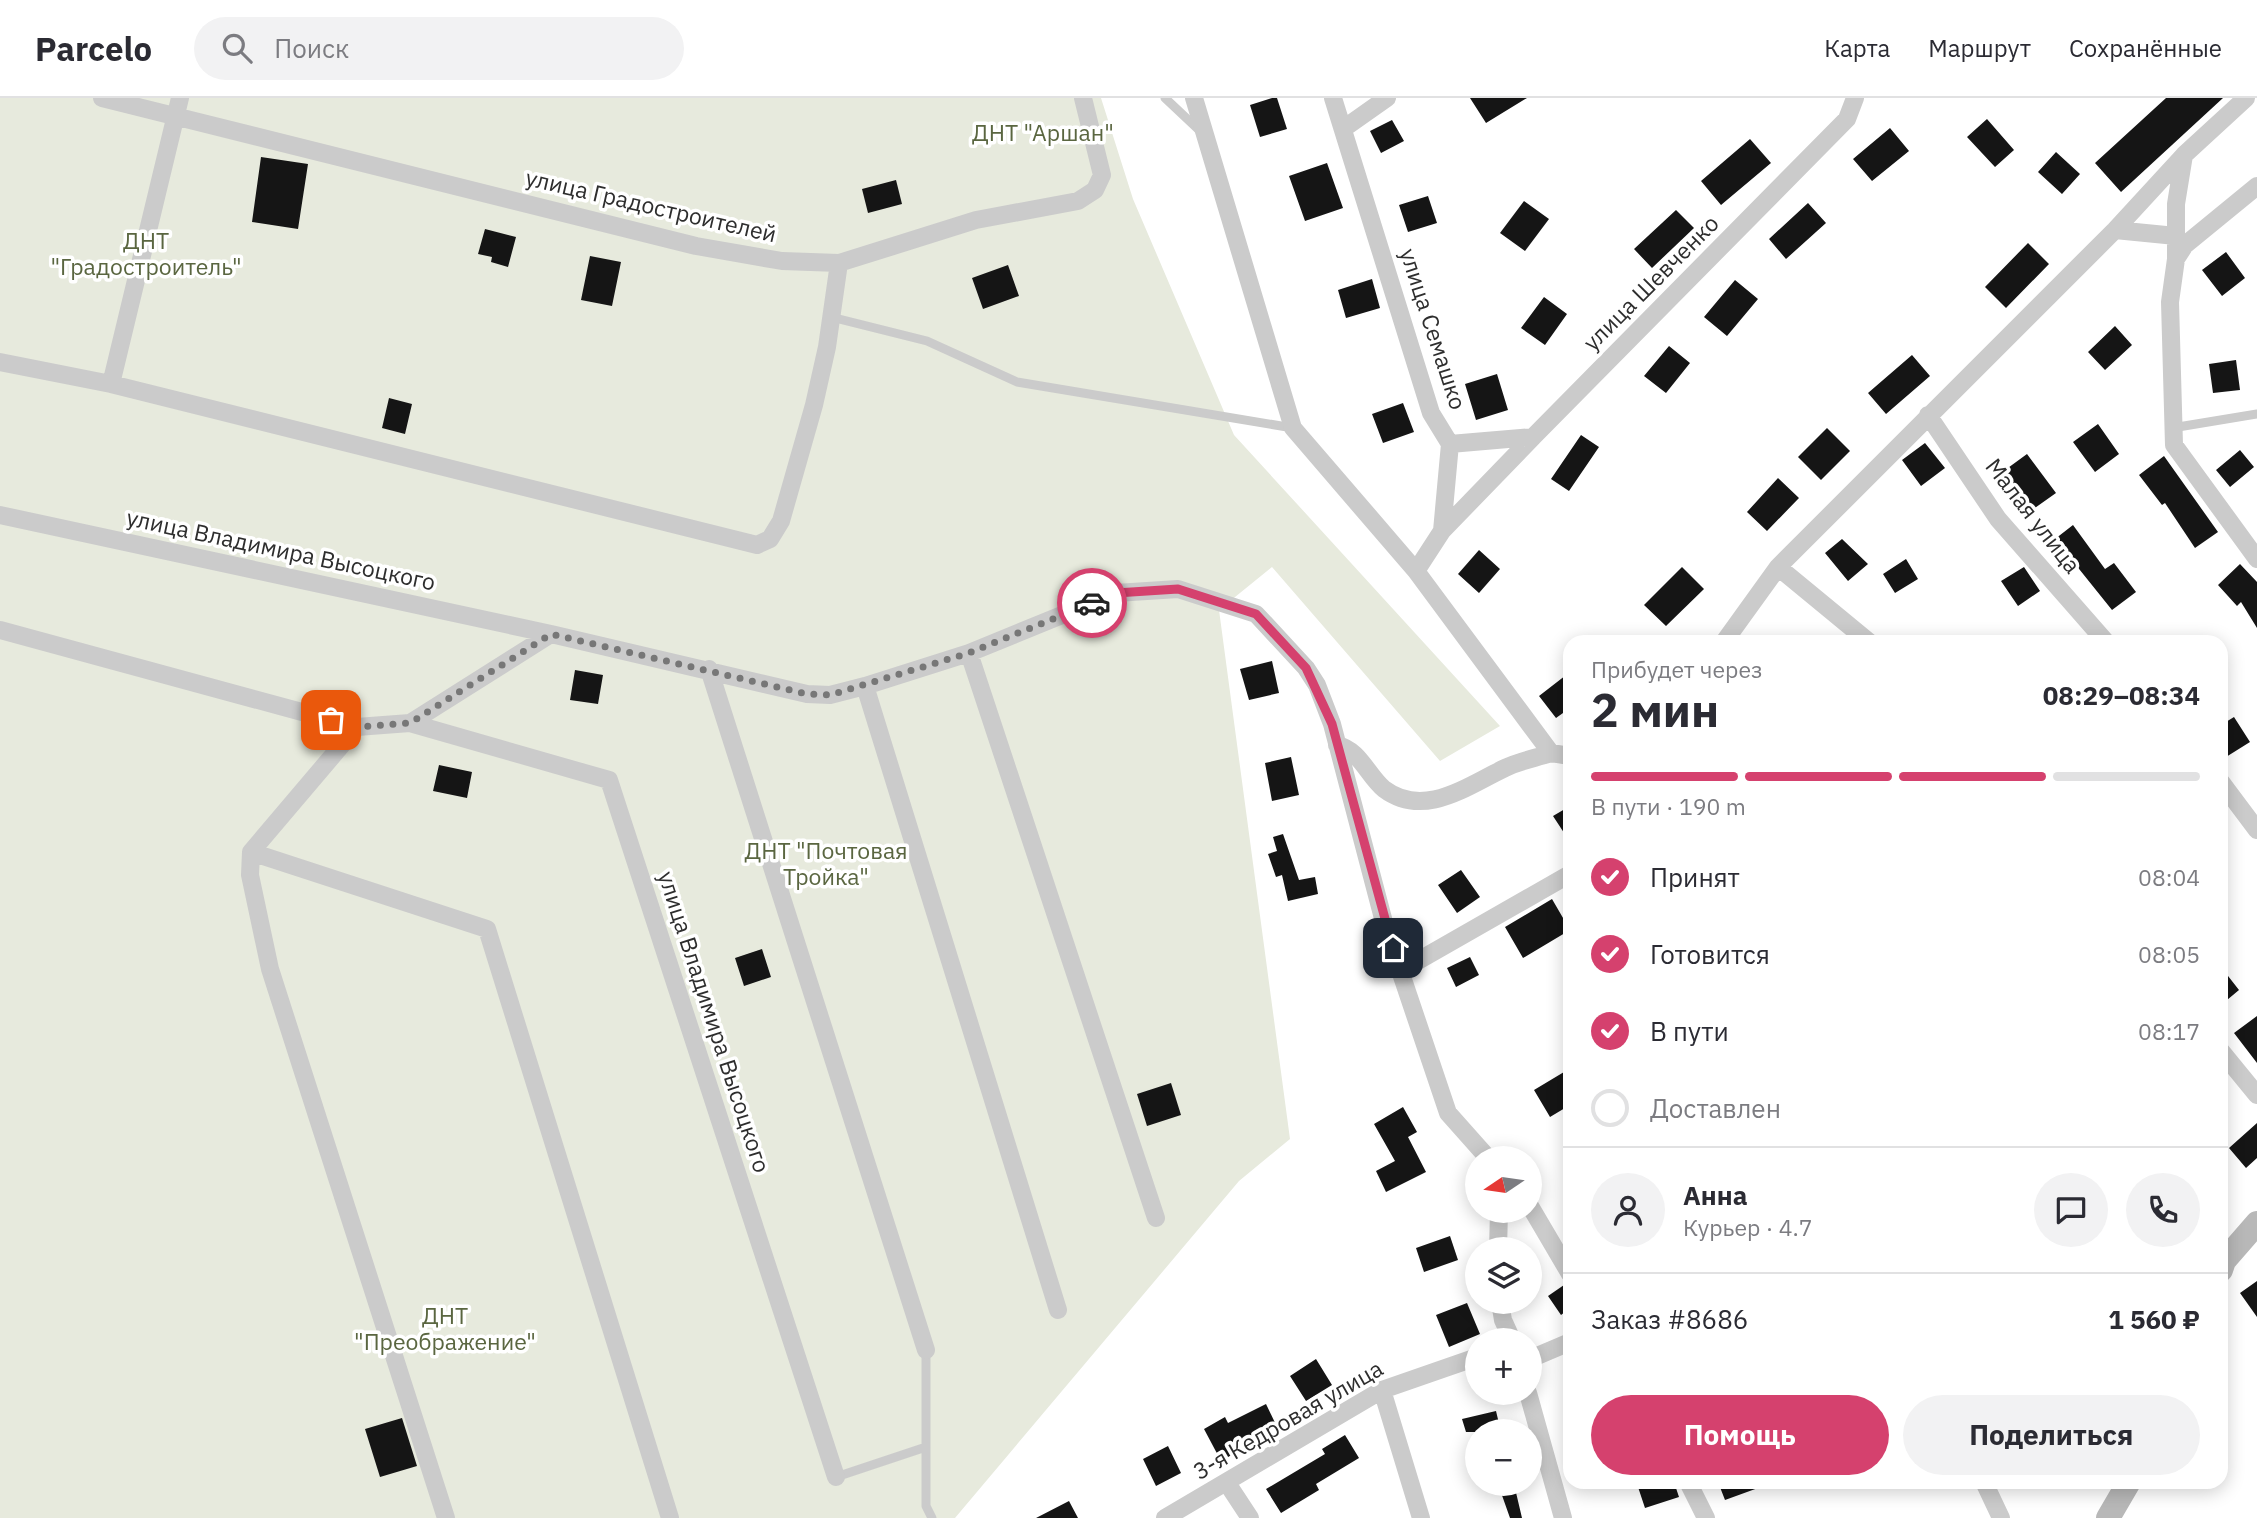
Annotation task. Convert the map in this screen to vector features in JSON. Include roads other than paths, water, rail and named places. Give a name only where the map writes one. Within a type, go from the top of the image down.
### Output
[{"type":"street","name":"улица Градостроителей","points":[[102,98],[178,107],[696,246],[782,261],[839,263],[976,220],[1078,201],[1095,190],[1102,175],[1083,98]]},
{"type":"street","points":[[1194,98],[1293,428],[1416,571],[1551,753]]},
{"type":"street","name":"улица Семашко","points":[[1333,98],[1431,413],[1450,444],[1442,531],[1416,571]]},
{"type":"street","points":[[1343,129],[1387,98]]},
{"type":"street","name":"улица Шевченко","points":[[1442,531],[1847,119],[1855,98]]},
{"type":"street","points":[[1729,635],[1778,567],[2115,230],[2184,155],[2246,98]]},
{"type":"street","points":[[111,384],[178,107]]},
{"type":"street","points":[[2184,155],[2176,204],[2176,259],[2170,302],[2171,429],[2180,456],[2257,559]]},
{"type":"street","points":[[2176,259],[2198,232],[2257,186]]},
{"type":"street","points":[[2115,230],[2176,236]]},
{"type":"street","points":[[0,362],[111,384],[696,532],[757,545],[770,539],[780,521],[814,405],[839,263]]},
{"type":"street","name":"Малая улица","points":[[1928,415],[1998,519],[2100,635]]},
{"type":"street","points":[[1450,444],[1533,437]]},
{"type":"street","name":"улица Владимира Высоцкого","points":[[0,515],[709,669],[807,694],[830,695],[969,653],[1116,593],[1178,589],[1256,614],[1306,668],[1317,685],[1338,746]]},
{"type":"street","points":[[1778,567],[1861,635]]},
{"type":"street","name":"улица Владимира Высоцкого","points":[[0,630],[356,727],[410,723],[610,780],[836,1476]]},
{"type":"street","name":"улица Владимира Высоцкого","points":[[410,723],[551,634]]},
{"type":"street","points":[[969,653],[1156,1218]]},
{"type":"street","points":[[709,669],[926,1350]]},
{"type":"street","points":[[865,686],[1058,1310]]},
{"type":"street","points":[[356,727],[251,852],[250,875],[270,969],[446,1518]]},
{"type":"street","points":[[1477,1146],[1448,1113],[1385,926],[1338,746],[1350,749],[1382,787],[1395,796],[1420,803],[1447,797],[1508,766],[1551,753],[1563,755]]},
{"type":"street","points":[[2228,791],[2257,830]]},
{"type":"street","points":[[251,852],[487,929],[670,1518]]},
{"type":"street","points":[[1402,970],[1563,878]]},
{"type":"street","points":[[2228,1060],[2257,1095]]},
{"type":"street","points":[[1540,1223],[1563,1262]]},
{"type":"street","points":[[2228,1256],[2257,1223]]},
{"type":"street","points":[[1542,1354],[1563,1345]]},
{"type":"street","name":"3-я Кедровая улица","points":[[1165,1518],[1382,1390],[1465,1361]]},
{"type":"street","points":[[1382,1390],[1421,1518]]},
{"type":"street","points":[[1531,1405],[1563,1518]]},
{"type":"street","points":[[1227,1483],[1251,1518]]},
{"type":"street","points":[[1692,1489],[1706,1518]]},
{"type":"street","points":[[1987,1489],[2001,1518]]},
{"type":"street","points":[[2108,1518],[2125,1489]]},
{"type":"lane","points":[[1165,98],[1205,135]]},
{"type":"lane","points":[[831,317],[927,341],[1017,382],[1293,428]]},
{"type":"lane","points":[[2171,429],[2257,414]]},
{"type":"lane","points":[[926,1350],[926,1506],[932,1518]]},
{"type":"lane","points":[[836,1476],[926,1447]]},
{"type":"park label","name":"ДНТ \"Аршан\"","points":[[1043,133]]},
{"type":"park label","name":"ДНТ \"Градостроитель\"","points":[[146,254]]},
{"type":"park label","name":"ДНТ \"Почтовая Тройка\"","points":[[826,864]]},
{"type":"park label","name":"ДНТ \"Преображение\"","points":[[445,1329]]}]
